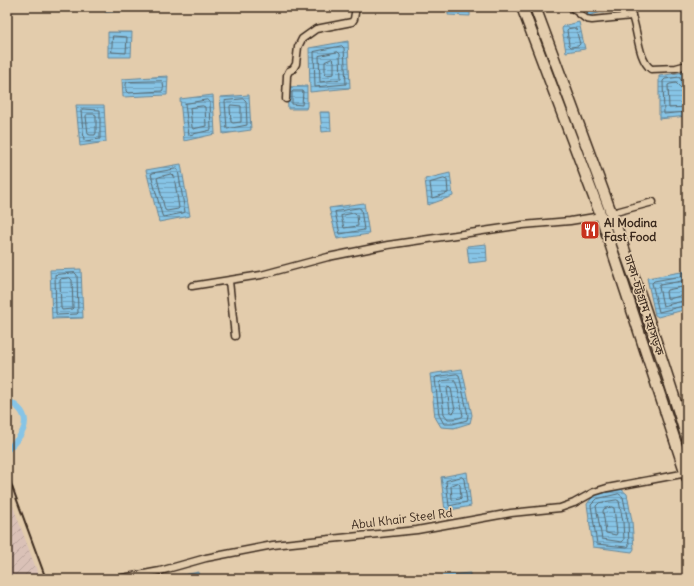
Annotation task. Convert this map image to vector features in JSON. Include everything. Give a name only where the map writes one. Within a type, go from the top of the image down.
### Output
[{"type":"highway","name":"ঢাকা-চট্টগ্রাম মহাসড়ক","points":[[522,7],[601,216],[687,475]]},
{"type":"highway","name":"ঢাকা-চট্টগ্রাম মহাসড়ক","points":[[535,7],[612,213],[687,439]]},
{"type":"street","points":[[286,100],[287,76],[289,71],[296,64],[298,47],[302,39],[316,29],[352,22],[356,7]]},
{"type":"street","points":[[572,7],[586,19],[592,20],[632,16]]},
{"type":"street","points":[[632,7],[632,16],[643,59],[647,66],[651,69],[676,68],[687,65]]},
{"type":"street","points":[[612,213],[653,202]]},
{"type":"street","points":[[192,286],[261,275],[328,257],[388,246],[523,225],[601,216]]},
{"type":"street","points":[[229,281],[235,336]]},
{"type":"street","name":"Abul Khair Steel Rd","points":[[117,579],[160,571],[206,558],[273,545],[430,528],[511,514],[560,508],[574,503],[594,492],[607,488],[687,475]]},
{"type":"shaded area","points":[[7,490],[40,579],[7,579]]},
{"type":"water","points":[[105,7],[146,7],[146,10],[105,12]]},
{"type":"water","points":[[448,7],[470,7],[470,16],[448,15]]},
{"type":"water","points":[[586,7],[604,7],[605,11],[588,16]]},
{"type":"water","points":[[579,22],[585,49],[566,52],[562,29],[563,26]]},
{"type":"water","points":[[108,32],[132,32],[131,57],[108,57]]},
{"type":"water","points":[[348,41],[350,88],[310,92],[309,48]]},
{"type":"water","points":[[684,72],[687,92],[687,116],[659,119],[659,76]]},
{"type":"water","points":[[168,76],[167,95],[123,97],[122,79]]},
{"type":"water","points":[[307,86],[306,109],[288,109],[287,87]]},
{"type":"water","points":[[213,95],[215,134],[184,141],[180,99]]},
{"type":"water","points":[[249,95],[251,130],[223,134],[220,97]]},
{"type":"water","points":[[76,105],[104,105],[106,142],[80,146]]},
{"type":"water","points":[[320,112],[330,112],[331,131],[322,132]]},
{"type":"water","points":[[181,164],[190,216],[159,222],[146,170]]},
{"type":"water","points":[[450,173],[453,196],[428,205],[425,179]]},
{"type":"water","points":[[364,203],[369,234],[337,239],[329,208]]},
{"type":"water","points":[[486,244],[487,261],[469,263],[467,246]]},
{"type":"water","points":[[81,269],[83,318],[52,319],[50,270]]},
{"type":"water","points":[[687,271],[687,309],[658,317],[655,315],[647,278]]},
{"type":"water","points":[[462,369],[472,415],[470,423],[454,428],[441,427],[435,417],[430,374]]},
{"type":"water","points":[[467,472],[471,506],[445,511],[441,477]]},
{"type":"water","points":[[621,489],[627,494],[632,521],[634,549],[632,552],[593,547],[587,504],[594,495]]},
{"type":"water","points":[[199,572],[199,579],[168,579],[168,578]]},
{"type":"water","points":[[470,573],[470,579],[423,579],[423,577]]},
{"type":"waterway","points":[[7,399],[18,407],[25,419],[25,424],[21,434],[7,450]]},
{"type":"railway","points":[[7,473],[46,579]]},
{"type":"place","name":"Al Modina Fast Food","points":[[590,230]]}]
